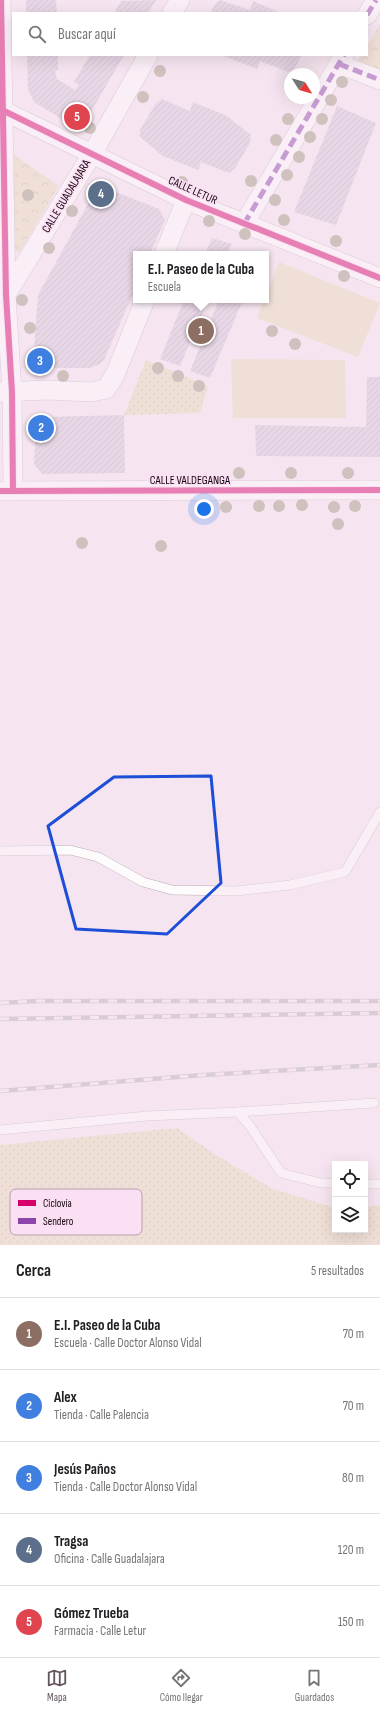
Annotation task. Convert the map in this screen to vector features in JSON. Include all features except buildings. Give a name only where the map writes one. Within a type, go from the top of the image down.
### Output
[{"type":"street","points":[[1,0],[3,273],[6,295],[7,491]]},
{"type":"street","points":[[173,12],[180,0]]},
{"type":"street","points":[[368,12],[376,0]]},
{"type":"street","name":"CALLE GUADALAJARA","points":[[6,295],[92,154],[147,56]]},
{"type":"street","points":[[244,224],[341,60],[380,80]]},
{"type":"street","name":"CALLE LETUR","points":[[2,110],[186,200],[380,278]]},
{"type":"street","points":[[165,251],[186,200]]},
{"type":"street","points":[[6,392],[47,390],[92,392],[106,389],[115,375],[144,303]]},
{"type":"street","name":"CALLE VALDEGANGA","points":[[7,491],[380,490]]},
{"type":"lane","points":[[0,851],[70,850],[98,857],[143,882],[172,890],[236,891],[290,885],[345,872],[380,812]]},
{"type":"lane","points":[[0,1130],[147,1116],[238,1112],[374,1103]]},
{"type":"lane","points":[[238,1112],[250,1126],[281,1173],[321,1183],[332,1183]]},
{"type":"lane","points":[[368,1184],[380,1184]]},
{"type":"highlighted area","points":[[211,776],[221,883],[167,934],[76,929],[48,826],[114,777]]},
{"type":"green space","points":[[380,24],[380,73],[356,63],[360,56],[368,56],[368,44]]},
{"type":"green space","points":[[14,155],[59,186],[19,253],[14,249]]},
{"type":"green space","points":[[279,262],[380,303],[358,357],[257,318],[263,303],[269,303],[269,288]]},
{"type":"green space","points":[[231,359],[345,360],[346,418],[233,418]]},
{"type":"green space","points":[[146,360],[208,386],[200,413],[124,415]]},
{"type":"green space","points":[[177,1128],[216,1155],[271,1188],[332,1207],[332,1233],[368,1233],[368,1207],[380,1205],[380,1245],[0,1245],[0,1145]]},
{"type":"railway","points":[[0,1003],[38,1001],[380,1001]]},
{"type":"railway","points":[[0,1019],[380,1013]]},
{"type":"railway","points":[[0,1091],[203,1075],[380,1065]]},
{"type":"marked path","points":[[368,13],[376,0]]},
{"type":"marked path","points":[[244,224],[343,56]]},
{"type":"marked path","points":[[339,64],[380,80]]},
{"type":"cycle path","points":[[1,0],[6,295],[12,392],[13,491]]},
{"type":"cycle path","points":[[2,110],[186,200],[380,278]]},
{"type":"cycle path","points":[[0,491],[380,490]]},
{"type":"place","name":"Gómez Trueba","points":[[77,117]]},
{"type":"place","name":"Tragsa","points":[[101,194]]},
{"type":"place","name":"E.I. Paseo de la Cuba","points":[[201,331]]},
{"type":"place","name":"Jesús Paños","points":[[40,361]]},
{"type":"place","name":"Alex","points":[[41,428]]}]
